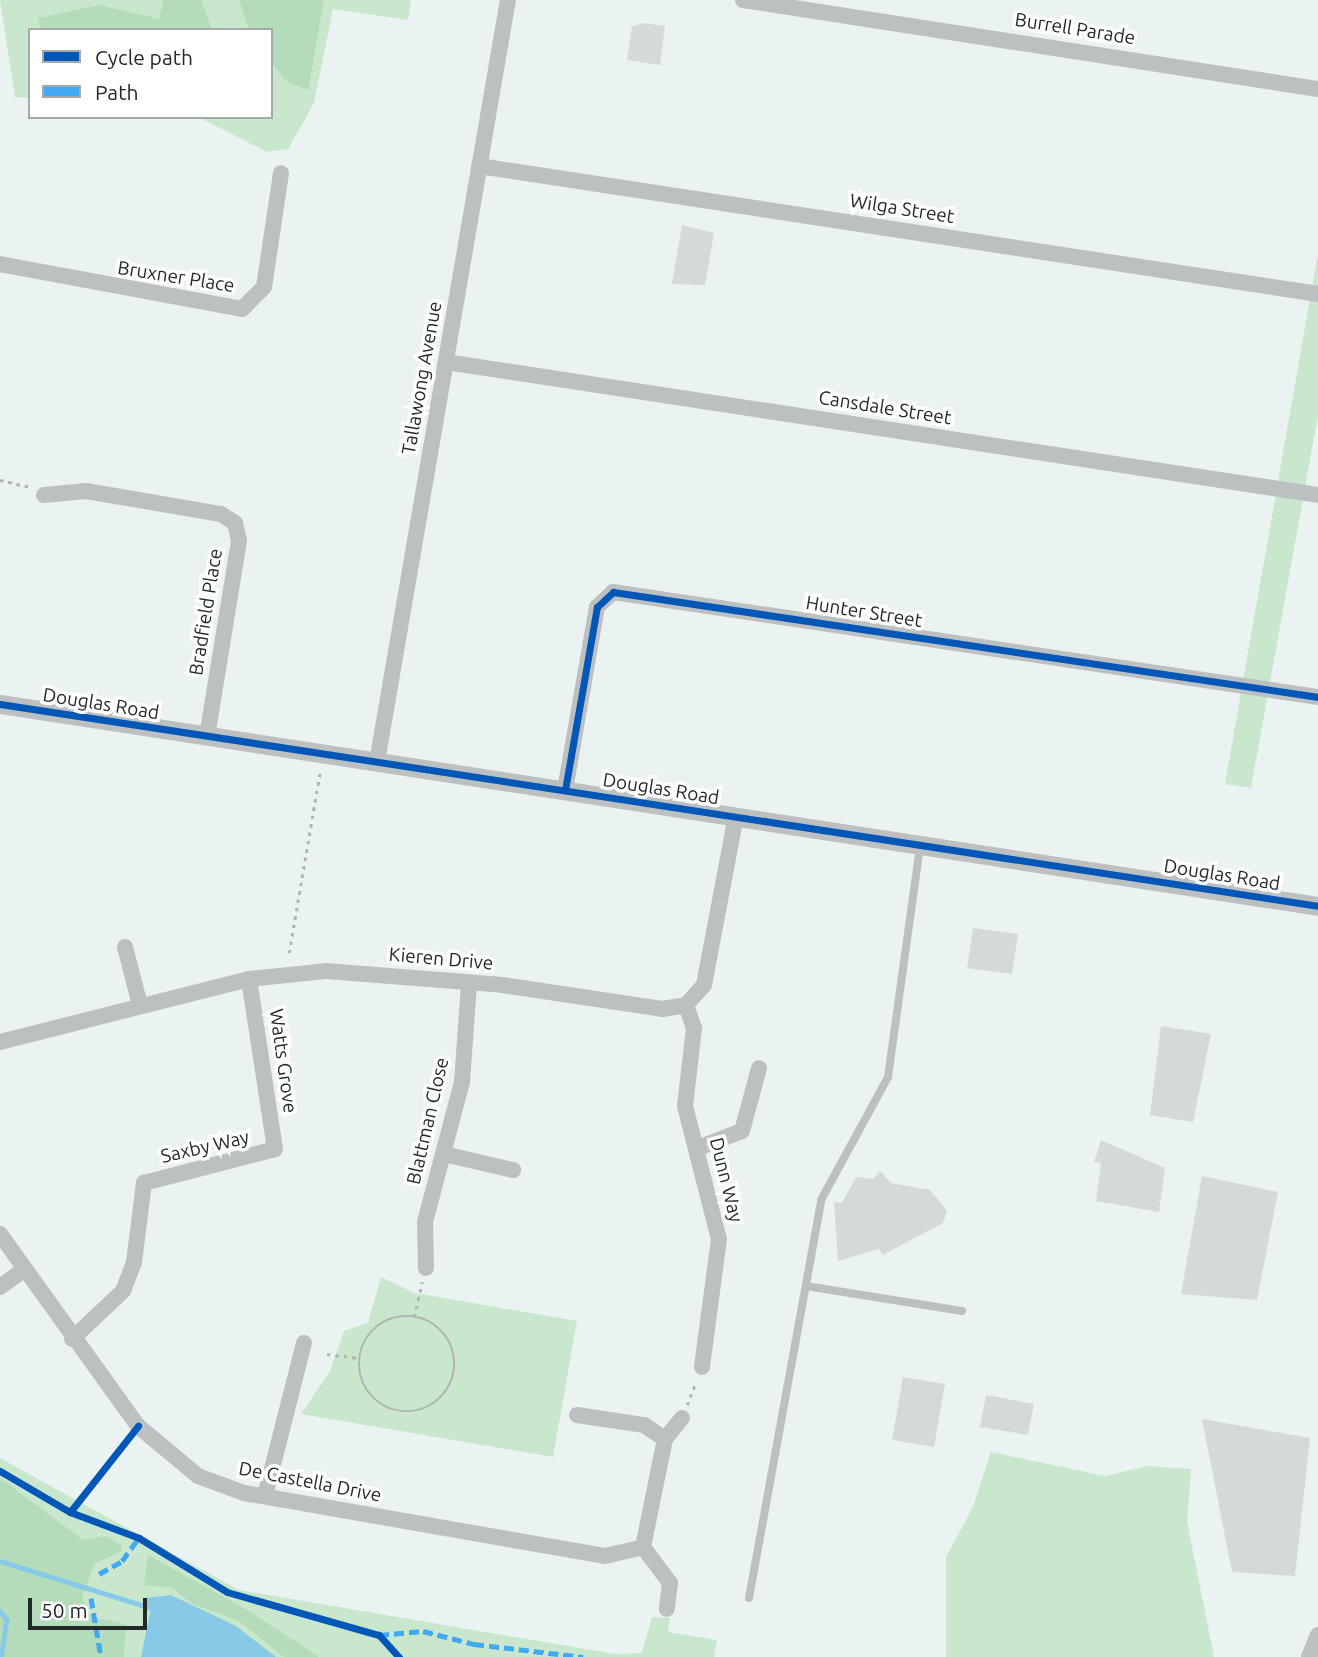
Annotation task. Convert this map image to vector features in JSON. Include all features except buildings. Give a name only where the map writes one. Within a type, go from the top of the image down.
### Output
[{"type":"street","name":"Tallawong Avenue","points":[[377,762],[508,0]]},
{"type":"street","name":"Burrell Parade","points":[[743,0],[1318,89]]},
{"type":"street","points":[[855,17],[858,0]]},
{"type":"street","name":"Wilga Street","points":[[479,166],[1318,294]]},
{"type":"street","name":"Bruxner Place","points":[[0,264],[242,309],[264,287],[281,173]]},
{"type":"street","name":"Cansdale Street","points":[[446,362],[1318,495]]},
{"type":"street","name":"Bradfield Place","points":[[44,495],[86,491],[220,514],[235,523],[239,541],[207,736]]},
{"type":"street","name":"Hunter Street","points":[[565,790],[597,607],[613,592],[1318,697]]},
{"type":"street","name":"Douglas Road","points":[[0,704],[1318,906]]},
{"type":"street","points":[[686,1005],[704,985],[736,816]]},
{"type":"street","points":[[125,947],[141,1005]]},
{"type":"street","name":"Kieren Drive","points":[[0,1042],[249,979],[326,971],[469,984],[662,1009],[686,1005]]},
{"type":"street","name":"Watts Grove","points":[[249,979],[275,1149]]},
{"type":"street","name":"Blattman Close","points":[[426,1268],[425,1222],[462,1082],[469,984]]},
{"type":"street","name":"Dunn Way","points":[[686,1005],[694,1028],[685,1106],[698,1148],[719,1239],[702,1367]]},
{"type":"street","points":[[698,1148],[741,1131],[759,1068]]},
{"type":"street","name":"Saxby Way","points":[[72,1339],[123,1292],[134,1262],[144,1183],[275,1149]]},
{"type":"street","points":[[444,1154],[513,1170]]},
{"type":"street","name":"De Castella Drive","points":[[0,1234],[21,1272],[165,1453],[212,1482],[265,1496],[605,1556],[643,1547]]},
{"type":"street","points":[[0,1287],[21,1272]]},
{"type":"street","points":[[265,1496],[304,1343]]},
{"type":"street","points":[[576,1415],[644,1426],[666,1439]]},
{"type":"street","points":[[667,1609],[670,1583],[643,1547],[666,1439],[682,1418]]},
{"type":"street","points":[[1309,1657],[1318,1635]]},
{"type":"lane","points":[[749,1598],[821,1200],[888,1077],[920,845]]},
{"type":"lane","points":[[806,1286],[962,1311]]},
{"type":"path","points":[[0,480],[44,495]]},
{"type":"path","points":[[289,953],[320,771]]},
{"type":"path","points":[[414,1317],[426,1268]]},
{"type":"path","points":[[414,1317],[435,1325],[453,1351],[455,1373],[440,1399],[414,1412],[384,1407],[364,1385],[359,1358],[382,1323],[414,1317]]},
{"type":"path","points":[[327,1354],[359,1358]]},
{"type":"path","points":[[682,1418],[702,1367]]},
{"type":"green space","points":[[0,0],[411,0],[408,20],[333,9],[314,103],[288,149],[267,152],[202,119],[273,119],[273,28],[28,28],[28,98],[15,97]]},
{"type":"green space","points":[[164,0],[201,0],[211,28],[40,28],[38,18],[99,5],[159,19]]},
{"type":"green space","points":[[239,0],[324,0],[308,90],[286,81],[273,65],[273,28],[248,28]]},
{"type":"green space","points":[[1318,253],[1318,415],[1251,788],[1225,784]]},
{"type":"green space","points":[[381,1277],[415,1293],[577,1321],[553,1457],[301,1414],[330,1371],[344,1331],[368,1323]]},
{"type":"green space","points":[[991,1452],[1105,1476],[1148,1466],[1191,1469],[1187,1522],[1214,1657],[946,1657],[946,1557],[973,1507]]},
{"type":"green space","points":[[0,1458],[239,1590],[615,1654],[642,1653],[652,1617],[670,1618],[668,1632],[717,1640],[714,1657],[0,1657]]},
{"type":"green space","points":[[0,1478],[83,1540],[106,1536],[121,1545],[122,1551],[94,1564],[82,1598],[91,1617],[126,1624],[124,1657],[0,1657]]},
{"type":"green space","points":[[148,1555],[244,1608],[319,1657],[284,1657],[239,1621],[191,1603],[172,1588],[144,1585]]},
{"type":"water","points":[[171,1595],[236,1626],[276,1657],[141,1657],[150,1613],[145,1598]]},
{"type":"waterway","points":[[0,1561],[149,1607]]},
{"type":"waterway","points":[[0,1611],[7,1620],[1,1657]]},
{"type":"marked path","points":[[99,1574],[122,1561],[139,1538]]},
{"type":"marked path","points":[[91,1598],[101,1657]]},
{"type":"marked path","points":[[379,1635],[423,1631],[474,1644],[583,1657]]},
{"type":"cycle path","points":[[565,790],[597,607],[613,592],[1318,697]]},
{"type":"cycle path","points":[[0,704],[1318,906]]},
{"type":"cycle path","points":[[70,1512],[138,1426]]},
{"type":"cycle path","points":[[0,1471],[70,1512],[139,1538],[227,1592],[379,1635],[399,1657]]}]
